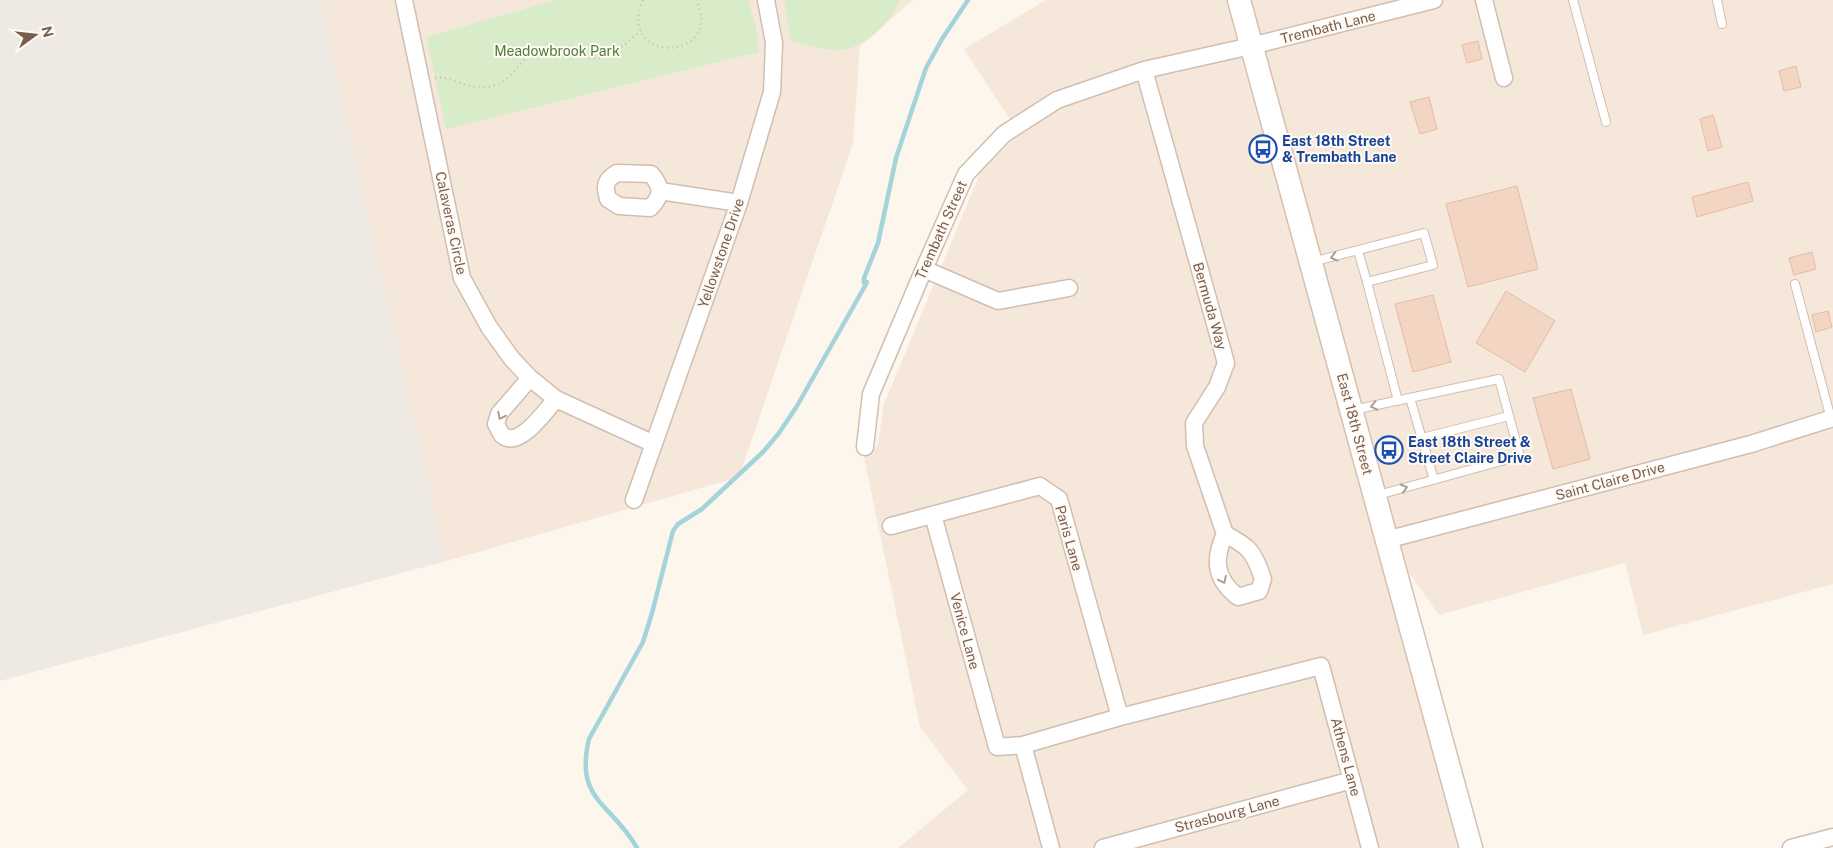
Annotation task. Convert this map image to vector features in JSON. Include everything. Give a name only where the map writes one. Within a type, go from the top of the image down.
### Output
[{"type":"main road","name":"East 18th Street","points":[[1240,0],[1386,540],[1472,848]]},
{"type":"street","name":"Calaveras Circle","points":[[404,0],[462,278],[488,327],[512,359],[530,378],[556,399],[654,444]]},
{"type":"street","name":"Yellowstone Drive","points":[[634,500],[739,203],[772,92],[774,43],[766,0]]},
{"type":"street","name":"Trembath Lane","points":[[1251,46],[1434,0]]},
{"type":"street","points":[[1484,0],[1504,78]]},
{"type":"street","name":"Trembath Street","points":[[865,447],[871,394],[966,174],[1004,134],[1056,100],[1144,70],[1251,46]]},
{"type":"street","name":"Bermuda Way","points":[[1144,70],[1226,364],[1217,387],[1194,423],[1195,446],[1225,534]]},
{"type":"street","points":[[660,191],[739,203]]},
{"type":"street","points":[[924,269],[998,300],[1069,288]]},
{"type":"street","points":[[530,378],[499,414],[496,424],[501,434],[508,438],[522,436],[556,399]]},
{"type":"street","name":"Saint Claire Drive","points":[[1386,540],[1751,444],[1832,419]]},
{"type":"street","name":"Paris Lane","points":[[892,526],[1040,486],[1059,499],[1120,717]]},
{"type":"street","name":"Venice Lane","points":[[933,515],[996,747],[1023,746]]},
{"type":"street","name":"Athens Lane","points":[[1120,717],[1321,666],[1370,848]]},
{"type":"street","points":[[1051,848],[1023,746],[1120,717]]},
{"type":"street","name":"Strasbourg Lane","points":[[1103,848],[1352,780]]},
{"type":"street","points":[[1791,848],[1833,837]]},
{"type":"lane","points":[[1573,0],[1606,122]]},
{"type":"lane","points":[[1717,0],[1722,24]]},
{"type":"lane","points":[[1311,263],[1424,232],[1433,265],[1367,282]]},
{"type":"lane","points":[[1358,251],[1398,401]]},
{"type":"lane","points":[[1795,284],[1832,419]]},
{"type":"lane","points":[[1351,411],[1499,380],[1520,456],[1374,496]]},
{"type":"lane","points":[[1410,398],[1434,480]]},
{"type":"lane","points":[[1422,438],[1509,416]]},
{"type":"path","points":[[643,0],[638,9],[641,31],[647,39],[660,47],[675,48],[684,45],[698,31],[701,16],[698,0]]},
{"type":"path","points":[[421,81],[440,77],[474,88],[488,87],[502,82],[512,75],[530,55],[541,49],[552,47],[598,58],[609,54],[641,31]]},
{"type":"shaded area","points":[[0,0],[320,0],[446,561],[0,681]]},
{"type":"shaded area","points":[[320,0],[913,0],[860,46],[853,143],[739,477],[446,561]]},
{"type":"shaded area","points":[[1046,0],[1833,0],[1833,584],[1643,635],[1625,563],[1439,615],[1387,542],[1471,848],[898,848],[968,790],[920,727],[864,457],[878,445],[884,404],[981,171],[1019,133],[964,49]]},
{"type":"green space","name":"Meadowbrook Park","points":[[556,0],[748,0],[756,27],[759,52],[446,129],[426,37]]},
{"type":"green space","points":[[784,0],[900,0],[888,20],[863,43],[842,50],[830,50],[791,42]]},
{"type":"building","points":[[1478,41],[1482,59],[1467,63],[1462,45]]},
{"type":"building","points":[[1796,66],[1801,87],[1784,91],[1779,71]]},
{"type":"building","points":[[1429,97],[1437,129],[1420,134],[1410,102]]},
{"type":"building","points":[[1713,115],[1722,147],[1708,151],[1700,119]]},
{"type":"building","points":[[1748,182],[1753,201],[1697,217],[1692,197]]},
{"type":"building","points":[[1517,186],[1538,269],[1468,287],[1446,204]]},
{"type":"building","points":[[1812,252],[1816,269],[1794,275],[1789,258]]},
{"type":"building","points":[[1506,291],[1555,321],[1525,372],[1476,343]]},
{"type":"building","points":[[1433,295],[1451,362],[1413,372],[1395,304]]},
{"type":"building","points":[[1828,311],[1832,327],[1816,332],[1812,315]]},
{"type":"building","points":[[1571,389],[1590,459],[1553,469],[1533,398]]},
{"type":"waterway","points":[[637,848],[591,789],[587,776],[586,760],[589,739],[643,642],[673,531],[678,524],[702,509],[763,452],[779,433],[797,406],[865,286],[867,282],[864,283],[864,278],[878,243],[896,158],[926,68],[942,39],[968,0]]},
{"type":"place","name":"East 18th Street & Trembath Lane","points":[[1263,149]]},
{"type":"place","name":"East 18th Street & Street Claire Drive","points":[[1389,450]]}]
